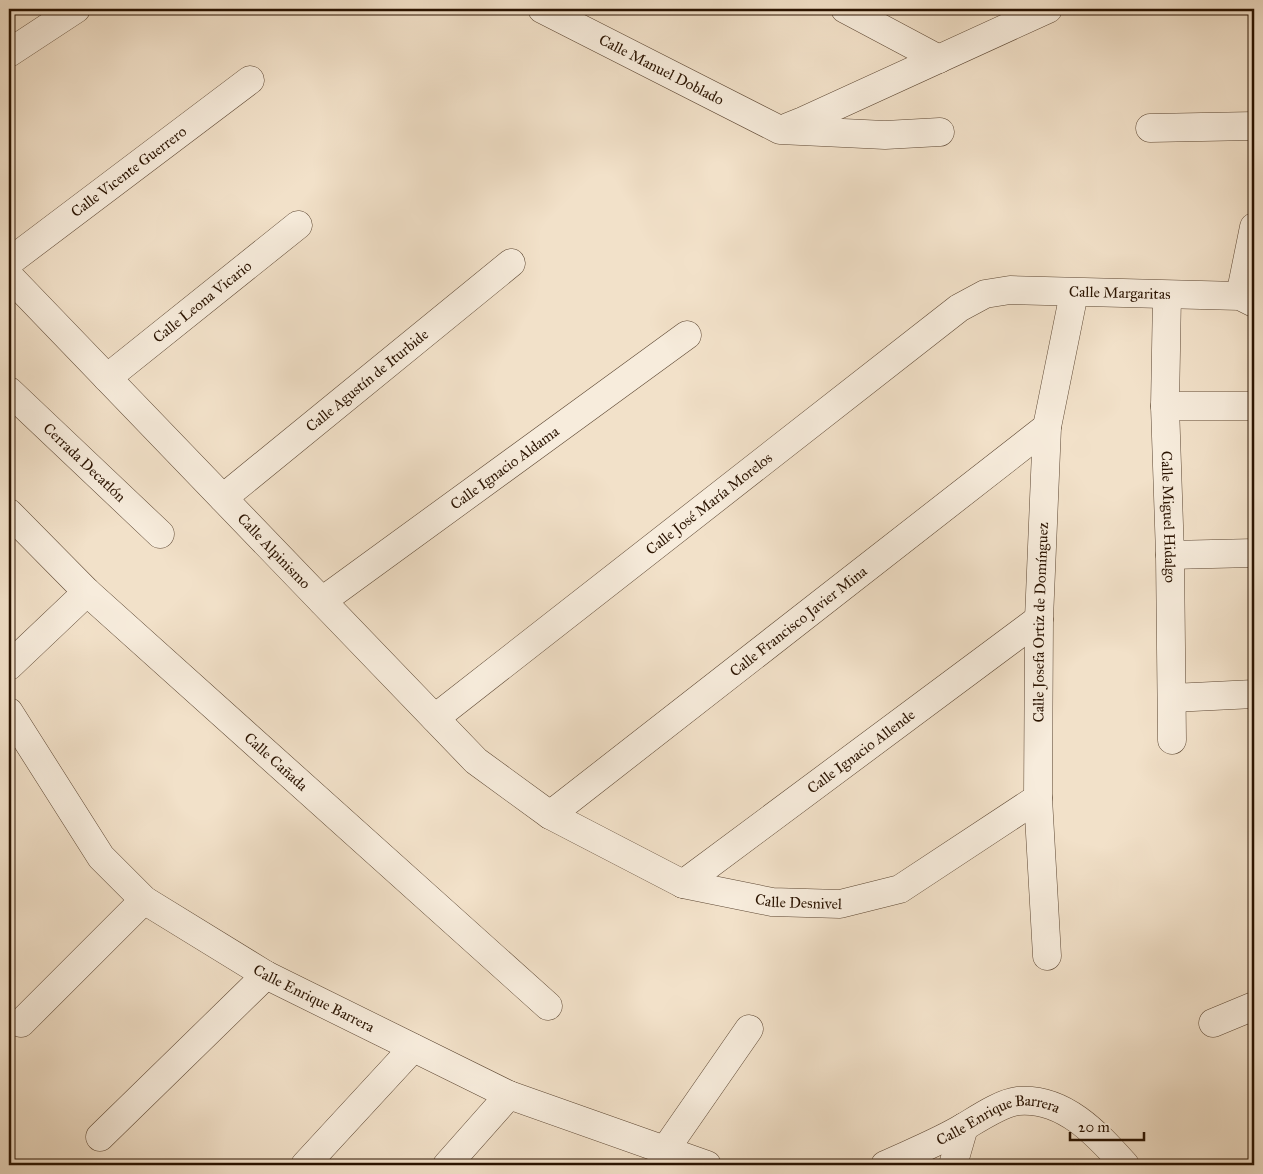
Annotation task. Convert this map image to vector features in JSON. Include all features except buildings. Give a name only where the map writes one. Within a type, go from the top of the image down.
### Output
[{"type":"street","points":[[9,53],[76,9]]},
{"type":"street","name":"Calle Manuel Doblado","points":[[542,9],[780,130]]},
{"type":"street","points":[[846,9],[939,59]]},
{"type":"street","points":[[780,130],[804,121],[1048,9]]},
{"type":"street","name":"Calle Vicente Guerrero","points":[[9,262],[250,80]]},
{"type":"street","points":[[1150,128],[1254,126]]},
{"type":"street","points":[[780,130],[885,135],[940,132]]},
{"type":"street","name":"Calle Leona Vicario","points":[[107,378],[298,225]]},
{"type":"street","points":[[1247,299],[1254,227]]},
{"type":"street","name":"Calle Agustín de Iturbide","points":[[223,498],[511,263]]},
{"type":"street","name":"Calle Alpinismo","points":[[9,276],[476,761],[550,816]]},
{"type":"street","name":"Calle Margaritas","points":[[985,294],[1010,290],[1247,299]]},
{"type":"street","name":"Calle Josefa Ortiz de Domínguez","points":[[1047,956],[1038,798],[1039,619],[1047,427],[1074,293]]},
{"type":"street","name":"Calle José María Morelos","points":[[435,718],[959,308],[985,294]]},
{"type":"street","name":"Calle Miguel Hidalgo","points":[[1167,295],[1165,406],[1170,555],[1172,740]]},
{"type":"street","name":"Calle Ignacio Aldama","points":[[322,601],[687,335]]},
{"type":"street","name":"Cerrada Decatlón","points":[[9,391],[160,534]]},
{"type":"street","points":[[1165,406],[1254,406]]},
{"type":"street","name":"Calle Francisco Javier Mina","points":[[550,816],[1047,427]]},
{"type":"street","name":"Calle Cañada","points":[[9,513],[87,592],[548,1006]]},
{"type":"street","points":[[1170,555],[1254,553]]},
{"type":"street","points":[[9,666],[87,592]]},
{"type":"street","name":"Calle Ignacio Allende","points":[[683,884],[1039,619]]},
{"type":"street","points":[[1172,698],[1254,694]]},
{"type":"street","name":"Calle Enrique Barrera","points":[[9,712],[101,856],[144,900],[266,975],[509,1095],[707,1165]]},
{"type":"street","name":"Calle Desnivel","points":[[550,816],[683,884],[772,902],[840,904],[900,889],[1038,798]]},
{"type":"street","points":[[21,1023],[144,900]]},
{"type":"street","points":[[100,1137],[266,975]]},
{"type":"street","points":[[1213,1023],[1254,1006]]},
{"type":"street","points":[[665,1150],[749,1029]]},
{"type":"street","points":[[306,1165],[413,1048]]},
{"type":"street","points":[[447,1165],[509,1095]]},
{"type":"street","name":"Calle Enrique Barrera","points":[[885,1165],[964,1127],[982,1114],[1017,1101],[1046,1102],[1074,1115],[1125,1165]]},
{"type":"street","points":[[953,1165],[964,1127]]}]
